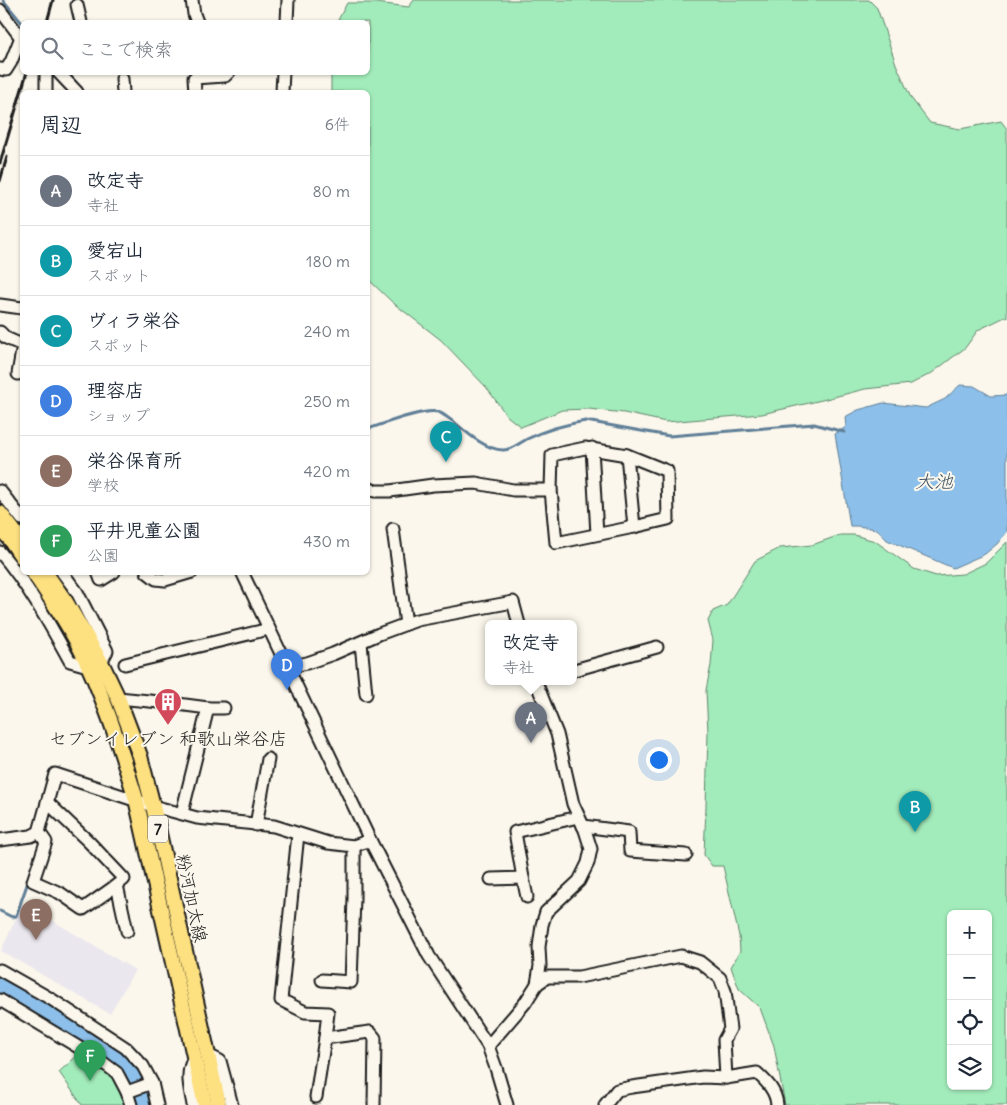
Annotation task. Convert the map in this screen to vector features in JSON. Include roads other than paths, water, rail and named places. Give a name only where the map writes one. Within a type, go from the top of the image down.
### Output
[{"type":"main road","points":[[0,513],[20,548]]},
{"type":"main road","points":[[0,528],[20,549]]},
{"type":"main road","name":"粉河加太線","points":[[35,575],[56,605],[78,644],[118,698],[140,756],[153,806],[201,1056],[205,1105]]},
{"type":"main road","name":"粉河加太線","points":[[47,575],[66,602],[94,664],[98,689],[136,799],[201,1056],[219,1105]]},
{"type":"street","points":[[192,0],[196,20]]},
{"type":"street","points":[[278,0],[288,0],[287,20]]},
{"type":"street","points":[[77,4],[81,20]]},
{"type":"street","points":[[0,10],[20,35]]},
{"type":"street","points":[[0,69],[6,70],[20,42]]},
{"type":"street","points":[[46,75],[46,90]]},
{"type":"street","points":[[65,75],[76,90]]},
{"type":"street","points":[[194,90],[194,78],[226,75]]},
{"type":"street","points":[[282,90],[283,75]]},
{"type":"street","points":[[122,79],[123,90]]},
{"type":"street","points":[[0,305],[20,308]]},
{"type":"street","points":[[0,332],[6,338],[20,344]]},
{"type":"street","points":[[18,374],[20,362]]},
{"type":"street","points":[[592,448],[597,534]]},
{"type":"street","points":[[592,448],[627,455],[667,471],[668,519],[556,543],[551,490],[552,455],[592,448]]},
{"type":"street","points":[[627,455],[634,527]]},
{"type":"street","points":[[370,489],[375,492],[390,492],[433,485],[476,483],[513,490],[551,490]]},
{"type":"street","points":[[0,491],[20,517]]},
{"type":"street","points":[[393,529],[406,624]]},
{"type":"street","points":[[0,552],[42,610],[70,661],[94,664],[107,651],[77,592],[64,575]]},
{"type":"street","points":[[99,575],[101,580],[109,575]]},
{"type":"street","points":[[150,575],[156,580],[165,580],[182,575]]},
{"type":"street","points":[[243,575],[370,840],[429,956],[488,1046],[507,1105]]},
{"type":"street","points":[[287,667],[324,657],[417,620],[513,602],[518,620]]},
{"type":"street","points":[[125,664],[269,629]]},
{"type":"street","points":[[361,643],[366,694]]},
{"type":"street","points":[[577,669],[657,647]]},
{"type":"street","points":[[537,685],[557,734],[573,804],[591,850],[588,863],[579,881],[546,912],[539,947],[540,966],[537,984]]},
{"type":"street","points":[[118,698],[208,708],[224,708]]},
{"type":"street","points":[[182,813],[208,708]]},
{"type":"street","points":[[256,825],[268,759]]},
{"type":"street","points":[[0,840],[31,836],[39,832],[55,774],[153,806],[197,818],[274,826],[328,843],[354,846],[370,840]]},
{"type":"street","points":[[39,832],[46,842],[33,881],[60,893],[83,908],[124,879],[47,802]]},
{"type":"street","points":[[526,896],[515,832],[581,822],[629,832],[630,851],[686,855]]},
{"type":"street","points":[[298,834],[281,1000],[304,1012],[328,1013],[316,1097]]},
{"type":"street","points":[[322,980],[351,982],[354,846]]},
{"type":"street","points":[[491,879],[523,878]]},
{"type":"street","points":[[117,885],[127,931]]},
{"type":"street","points":[[488,1046],[524,1003],[537,984],[547,977],[579,977],[681,956],[700,962],[720,978],[725,991],[730,1029],[724,1040],[726,1078]]},
{"type":"street","points":[[0,970],[51,999],[126,1048],[143,1066],[157,1105]]},
{"type":"street","points":[[0,1000],[98,1059],[117,1073],[129,1092],[131,1105]]},
{"type":"street","points":[[325,1038],[370,1032],[375,1038],[374,1105]]},
{"type":"street","points":[[193,1105],[188,1079],[191,1064],[201,1056],[220,1061],[232,1105]]},
{"type":"street","points":[[605,1105],[617,1090],[703,1077],[726,1078],[757,1073],[769,1084],[777,1105]]},
{"type":"street","points":[[129,1092],[150,1084]]},
{"type":"water","name":"大池","points":[[960,385],[974,386],[991,396],[1007,395],[1007,532],[985,554],[953,568],[887,540],[877,529],[850,526],[835,434],[846,427],[845,417],[858,410],[883,403],[926,408],[945,399]]},
{"type":"waterway","points":[[3,0],[20,21]]},
{"type":"waterway","points":[[73,79],[82,90]]},
{"type":"waterway","points":[[370,428],[414,414],[432,411],[444,415],[483,444],[503,450],[512,448],[548,430],[586,421],[669,436],[814,424],[844,432]]},
{"type":"waterway","points":[[0,911],[12,917],[16,916],[29,879]]},
{"type":"waterway","points":[[0,985],[42,1008],[125,1063],[141,1093],[144,1105]]},
{"type":"railway","points":[[48,20],[53,0]]},
{"type":"railway","points":[[22,90],[26,75]]},
{"type":"railway","points":[[0,163],[20,96]]},
{"type":"railway","points":[[0,181],[7,157]]},
{"type":"place","name":"ヴィラ栄谷","points":[[446,462]]},
{"type":"place","name":"理容店","points":[[287,690]]},
{"type":"place","name":"セブンイレブン 和歌山栄谷店","points":[[168,726]]},
{"type":"place","name":"改定寺","points":[[531,743]]},
{"type":"place","name":"愛宕山","points":[[915,832]]},
{"type":"place","name":"栄谷保育所","points":[[36,940]]},
{"type":"place","name":"平井児童公園","points":[[90,1081]]}]
